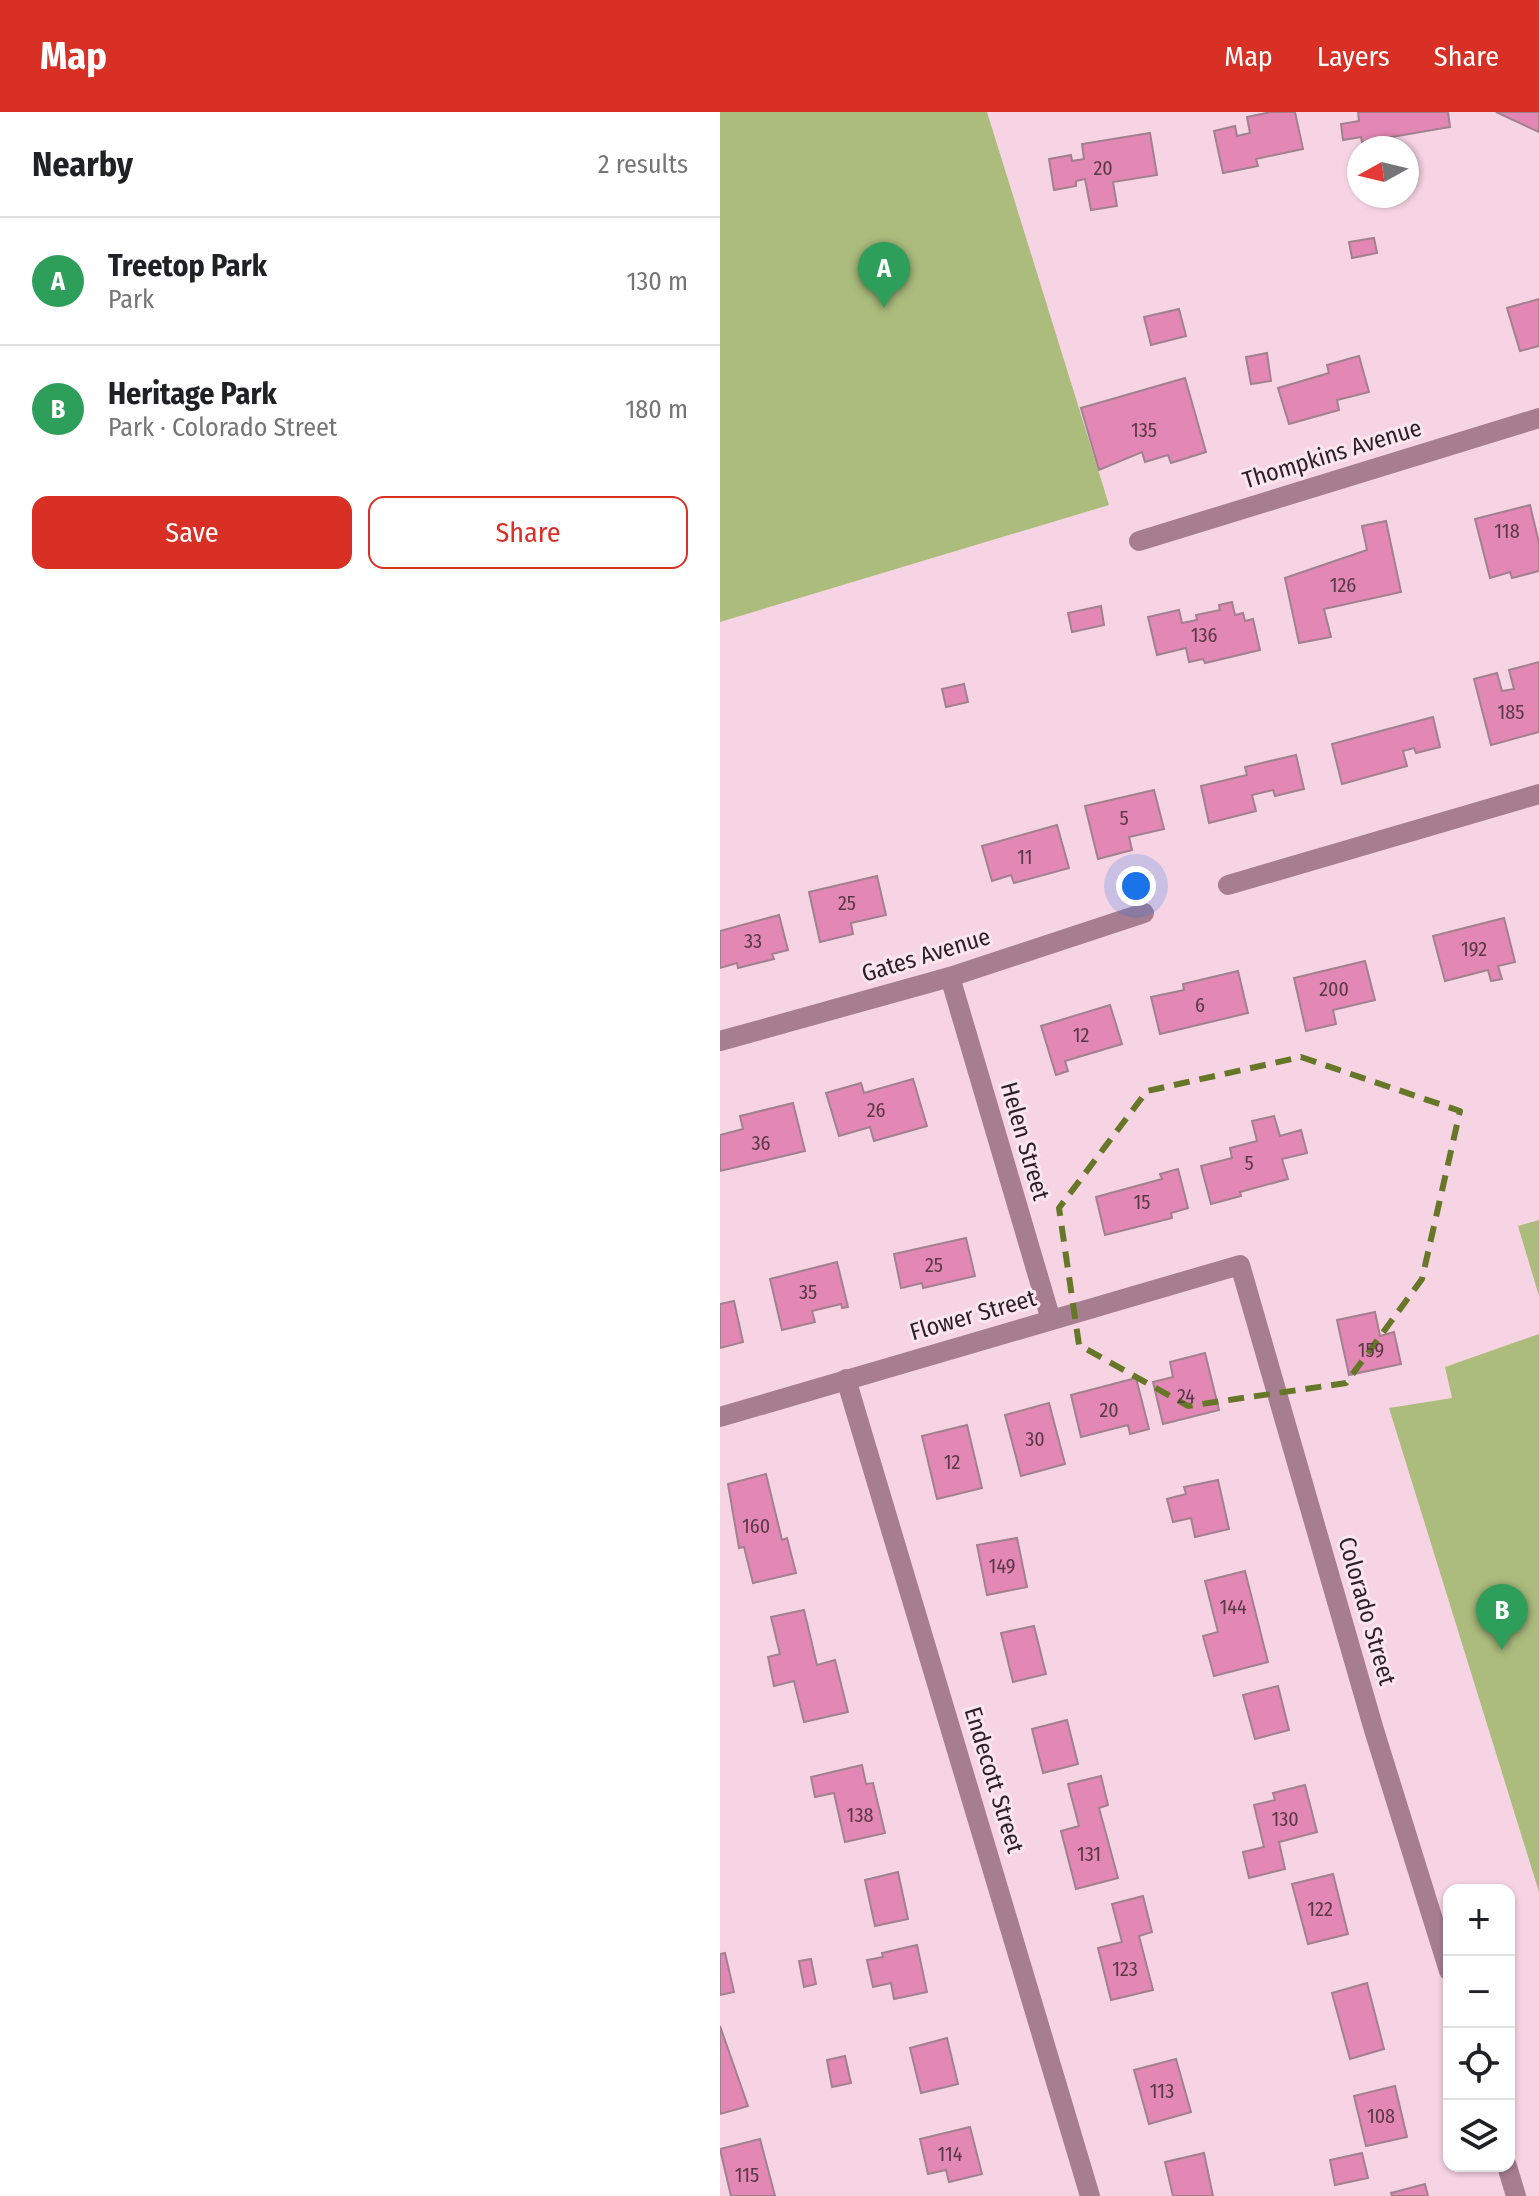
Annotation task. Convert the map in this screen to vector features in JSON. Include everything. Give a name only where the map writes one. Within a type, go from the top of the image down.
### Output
[{"type":"street","name":"Thompkins Avenue","points":[[1139,541],[1539,418]]},
{"type":"street","points":[[1228,885],[1539,794]]},
{"type":"street","name":"Gates Avenue","points":[[720,1041],[950,977],[1144,913]]},
{"type":"street","name":"Helen Street","points":[[950,977],[1051,1320]]},
{"type":"street","name":"Flower Street","points":[[720,1417],[1240,1265]]},
{"type":"street","name":"Colorado Street","points":[[1240,1265],[1374,1730],[1444,1956]]},
{"type":"street","name":"Endecott Street","points":[[846,1379],[1090,2196]]},
{"type":"street","points":[[1509,2172],[1516,2196]]},
{"type":"highlighted area","points":[[1301,1057],[1460,1111],[1422,1279],[1346,1383],[1188,1406],[1079,1345],[1059,1208],[1147,1091]]},
{"type":"green space","points":[[720,112],[987,112],[1109,505],[720,622]]},
{"type":"green space","points":[[1539,1220],[1539,1296],[1518,1226]]},
{"type":"green space","points":[[1539,1334],[1539,1892],[1389,1408],[1452,1398],[1445,1367]]},
{"type":"building","points":[[1271,112],[1295,112],[1303,149],[1256,159],[1258,166],[1223,173],[1214,131],[1235,126],[1237,136],[1250,133],[1247,117]]},
{"type":"building","points":[[1358,112],[1448,112],[1450,127],[1397,136],[1347,136],[1343,140],[1341,124],[1359,121]]},
{"type":"building","points":[[1496,112],[1539,112],[1539,132]]},
{"type":"building","points":[[1150,133],[1157,175],[1113,182],[1117,206],[1091,210],[1085,179],[1076,181],[1076,186],[1054,190],[1049,159],[1071,155],[1072,161],[1084,159],[1082,144]]},
{"type":"building","points":[[1374,238],[1377,253],[1352,258],[1349,242]]},
{"type":"building","points":[[1539,299],[1539,346],[1520,351],[1507,308]]},
{"type":"building","points":[[1179,309],[1186,336],[1151,345],[1144,317]]},
{"type":"building","points":[[1267,353],[1271,381],[1251,384],[1246,357]]},
{"type":"building","points":[[1359,356],[1369,392],[1337,400],[1339,410],[1289,424],[1278,388],[1329,373],[1327,365]]},
{"type":"building","points":[[1185,378],[1206,452],[1171,463],[1168,455],[1145,462],[1142,452],[1099,470],[1081,408]]},
{"type":"building","points":[[1530,505],[1539,543],[1539,571],[1512,578],[1510,572],[1490,578],[1475,519]]},
{"type":"building","points":[[1386,521],[1401,592],[1324,609],[1331,637],[1299,643],[1285,578],[1367,550],[1362,526]]},
{"type":"building","points":[[1232,602],[1235,615],[1243,613],[1245,621],[1253,619],[1260,650],[1205,663],[1203,659],[1189,662],[1186,648],[1157,655],[1148,617],[1179,610],[1182,623],[1197,620],[1196,615],[1220,610],[1219,605]]},
{"type":"building","points":[[1101,606],[1104,625],[1072,632],[1068,613]]},
{"type":"building","points":[[1539,662],[1539,732],[1491,745],[1474,679],[1497,673],[1502,691],[1514,689],[1509,670]]},
{"type":"building","points":[[964,684],[968,702],[946,707],[942,689]]},
{"type":"building","points":[[1433,717],[1440,747],[1416,753],[1414,748],[1403,751],[1407,766],[1342,784],[1332,744]]},
{"type":"building","points":[[1296,755],[1304,789],[1275,796],[1273,790],[1252,795],[1256,811],[1209,823],[1201,786],[1247,775],[1245,767]]},
{"type":"building","points":[[1154,790],[1164,829],[1129,837],[1132,850],[1098,859],[1085,806]]},
{"type":"building","points":[[1057,825],[1069,868],[1014,883],[1011,875],[992,881],[982,846]]},
{"type":"building","points":[[877,876],[886,915],[851,923],[853,934],[820,942],[809,892]]},
{"type":"building","points":[[779,915],[788,950],[772,954],[774,959],[738,968],[737,963],[720,968],[720,931]]},
{"type":"building","points":[[1504,918],[1515,962],[1498,966],[1502,979],[1491,981],[1488,970],[1445,981],[1433,936]]},
{"type":"building","points":[[1365,961],[1375,1000],[1333,1010],[1336,1024],[1306,1031],[1294,978]]},
{"type":"building","points":[[1238,971],[1248,1013],[1160,1034],[1151,997],[1184,990],[1183,984]]},
{"type":"building","points":[[1110,1005],[1122,1044],[1065,1061],[1068,1071],[1056,1075],[1041,1026]]},
{"type":"building","points":[[913,1079],[927,1126],[874,1141],[870,1127],[839,1136],[826,1093],[861,1083],[864,1093]]},
{"type":"building","points":[[793,1103],[805,1151],[720,1171],[720,1135],[743,1129],[740,1116]]},
{"type":"building","points":[[1274,1116],[1280,1136],[1301,1130],[1307,1153],[1282,1159],[1288,1179],[1240,1192],[1241,1196],[1211,1204],[1201,1166],[1232,1158],[1230,1148],[1257,1141],[1252,1121]]},
{"type":"building","points":[[1178,1169],[1188,1208],[1171,1213],[1172,1218],[1105,1235],[1096,1197],[1162,1179],[1160,1174]]},
{"type":"building","points":[[966,1238],[975,1276],[923,1288],[922,1283],[901,1288],[894,1254]]},
{"type":"building","points":[[837,1262],[848,1307],[842,1308],[841,1304],[812,1311],[815,1322],[782,1330],[770,1279]]},
{"type":"building","points":[[734,1301],[743,1342],[720,1348],[720,1304]]},
{"type":"building","points":[[1375,1312],[1380,1336],[1394,1332],[1401,1364],[1349,1375],[1337,1320]]},
{"type":"building","points":[[1205,1353],[1219,1410],[1163,1424],[1153,1382],[1173,1377],[1170,1362]]},
{"type":"building","points":[[1136,1378],[1149,1429],[1130,1434],[1128,1425],[1081,1437],[1071,1395]]},
{"type":"building","points":[[1049,1403],[1065,1464],[1021,1476],[1005,1415]]},
{"type":"building","points":[[967,1425],[982,1488],[937,1499],[922,1436]]},
{"type":"building","points":[[766,1474],[782,1540],[787,1538],[796,1573],[753,1583],[744,1547],[739,1548],[728,1484]]},
{"type":"building","points":[[1218,1480],[1229,1529],[1195,1537],[1191,1518],[1173,1522],[1167,1499],[1186,1494],[1184,1487]]},
{"type":"building","points":[[1017,1538],[1027,1587],[987,1595],[977,1545]]},
{"type":"building","points":[[1245,1571],[1268,1662],[1214,1676],[1203,1636],[1218,1632],[1205,1581]]},
{"type":"building","points":[[804,1610],[817,1665],[835,1660],[848,1712],[804,1722],[794,1681],[774,1686],[768,1657],[780,1654],[771,1617]]},
{"type":"building","points":[[1034,1626],[1046,1674],[1013,1682],[1001,1633]]},
{"type":"building","points":[[1278,1686],[1289,1730],[1255,1739],[1243,1695]]},
{"type":"building","points":[[1067,1720],[1078,1764],[1043,1773],[1032,1729]]},
{"type":"building","points":[[862,1765],[866,1784],[873,1783],[885,1833],[845,1842],[834,1793],[815,1797],[811,1777]]},
{"type":"building","points":[[1101,1776],[1108,1805],[1099,1808],[1118,1878],[1076,1889],[1061,1831],[1079,1826],[1068,1784]]},
{"type":"building","points":[[1305,1785],[1317,1832],[1279,1842],[1285,1869],[1249,1878],[1243,1852],[1264,1847],[1254,1805],[1275,1800],[1273,1793]]},
{"type":"building","points":[[898,1872],[908,1919],[875,1926],[865,1880]]},
{"type":"building","points":[[1333,1874],[1348,1934],[1308,1944],[1292,1884]]},
{"type":"building","points":[[1143,1896],[1152,1932],[1139,1936],[1153,1990],[1111,2000],[1098,1948],[1122,1942],[1112,1904]]},
{"type":"building","points":[[917,1945],[927,1992],[894,1999],[891,1983],[873,1987],[867,1960]]},
{"type":"building","points":[[725,1953],[734,1992],[720,1995],[720,1954]]},
{"type":"building","points":[[811,1959],[816,1984],[804,1987],[799,1961]]},
{"type":"building","points":[[1367,1983],[1384,2049],[1350,2059],[1332,1993]]},
{"type":"building","points":[[720,2026],[748,2106],[720,2114]]},
{"type":"building","points":[[947,2038],[958,2084],[921,2093],[910,2048]]},
{"type":"building","points":[[845,2056],[851,2083],[832,2087],[827,2060]]},
{"type":"building","points":[[1176,2059],[1191,2112],[1149,2124],[1134,2070]]},
{"type":"building","points":[[1395,2086],[1407,2137],[1366,2146],[1354,2096]]},
{"type":"building","points":[[970,2127],[982,2174],[949,2182],[946,2170],[928,2174],[920,2139]]},
{"type":"building","points":[[760,2139],[775,2196],[731,2196],[720,2149]]},
{"type":"building","points":[[1204,2153],[1213,2196],[1173,2196],[1165,2162]]},
{"type":"building","points":[[1362,2153],[1368,2178],[1335,2185],[1330,2160]]},
{"type":"building","points":[[1425,2184],[1428,2196],[1392,2196],[1391,2193]]},
{"type":"place","name":"Treetop Park","points":[[884,308]]},
{"type":"place","name":"Heritage Park","points":[[1502,1650]]}]
